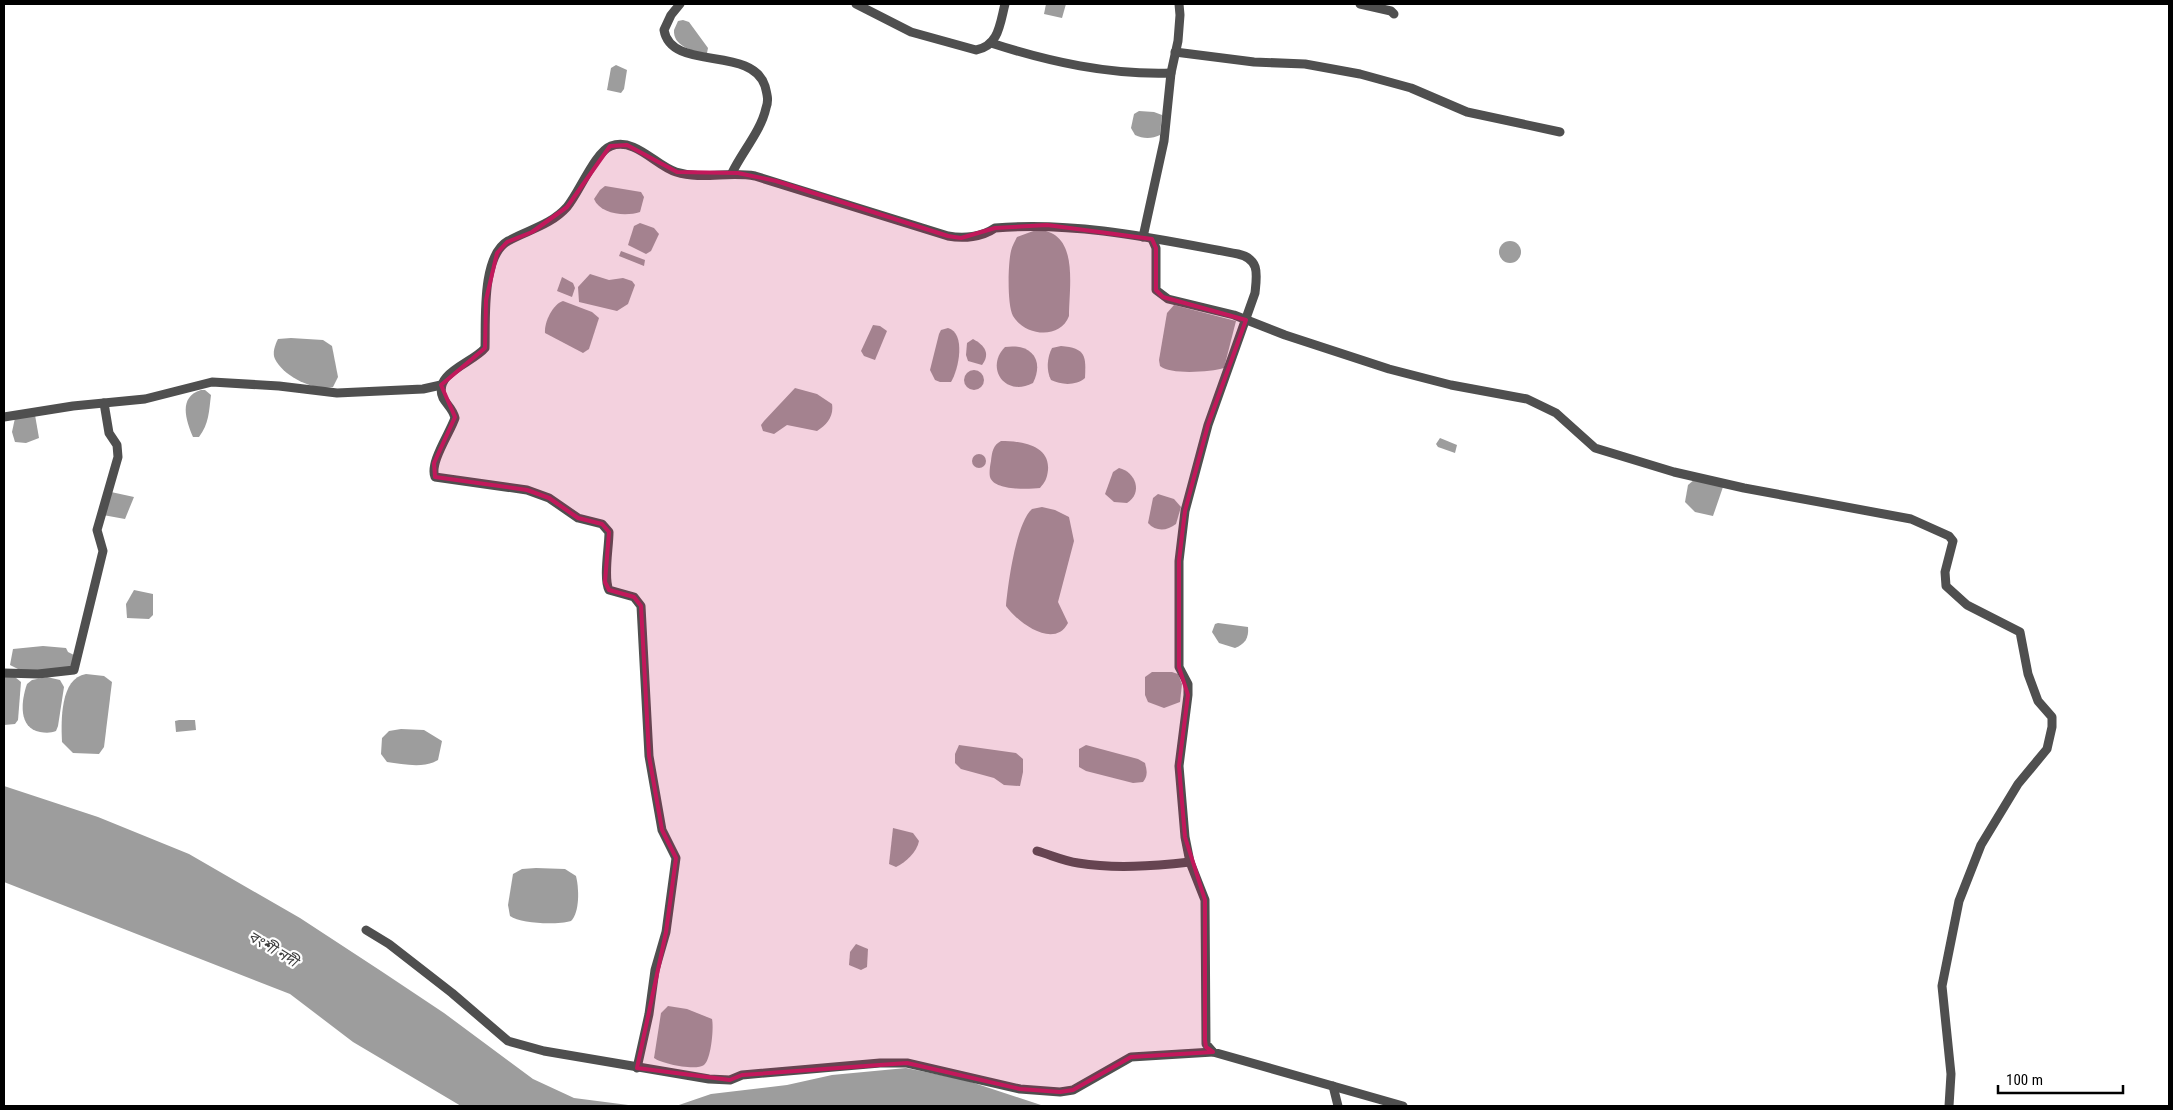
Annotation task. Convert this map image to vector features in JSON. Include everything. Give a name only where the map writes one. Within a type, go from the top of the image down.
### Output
[{"type":"street","points":[[680,4],[671,15],[664,30],[668,42],[685,52],[701,57],[751,67],[763,79],[769,98],[763,118],[732,173]]},
{"type":"street","points":[[856,4],[911,32],[976,50],[986,48],[991,44],[998,32],[1005,4]]},
{"type":"street","points":[[1147,238],[1164,141],[1171,73],[1176,52],[1180,15],[1179,4]]},
{"type":"street","points":[[1360,4],[1391,11],[1394,14]]},
{"type":"street","points":[[991,44],[1078,66],[1139,74],[1171,73]]},
{"type":"street","points":[[1176,52],[1254,62],[1305,64],[1360,74],[1411,88],[1467,112],[1560,132]]},
{"type":"street","points":[[637,1068],[655,970],[666,932],[676,858],[662,830],[649,756],[641,606],[634,597],[609,590],[605,582],[609,560],[609,532],[602,524],[578,518],[549,498],[527,490],[435,477],[434,463],[455,418],[451,407],[443,398],[441,385],[444,378],[479,356],[485,348],[486,300],[491,268],[497,253],[507,242],[532,232],[566,207],[597,160],[610,146],[628,145],[676,172],[702,176],[732,173],[776,181],[890,216],[934,234],[960,238],[982,234],[995,228],[1046,225],[1114,231],[1238,254],[1247,256],[1255,262],[1258,273],[1255,293],[1208,425],[1185,511],[1179,561],[1179,667],[1188,684],[1179,766],[1185,838],[1190,862],[1205,900],[1205,1040],[1206,1047],[1213,1052]]},
{"type":"street","points":[[1147,238],[1156,248],[1156,290],[1162,297],[1246,320],[1285,335],[1389,369],[1528,400],[1556,412],[1594,448],[1603,451],[1674,472],[1744,488],[1911,519],[1949,536],[1953,541],[1945,572],[1946,586],[1968,605],[2020,632],[2028,674],[2038,701],[2052,718],[2047,748],[2018,784],[1981,846],[1959,901],[1942,986],[1952,1074],[1949,1106]]},
{"type":"street","points":[[4,417],[145,399],[212,382],[279,386],[337,393],[423,389],[441,385]]},
{"type":"street","points":[[4,673],[38,674],[74,670],[103,551],[97,530],[118,456],[117,445],[109,433],[104,403]]},
{"type":"street","points":[[1037,851],[1076,863],[1092,865],[1120,866],[1190,862]]},
{"type":"street","points":[[366,930],[389,944],[508,1041],[544,1051],[637,1068],[709,1079],[730,1080],[742,1074],[880,1063],[907,1063],[1020,1089],[1060,1092],[1073,1090],[1131,1056],[1213,1052],[1403,1106]]},
{"type":"street","points":[[1333,1086],[1338,1106]]},
{"type":"highlighted area","points":[[627,145],[677,172],[738,173],[776,181],[948,236],[961,238],[995,228],[1047,225],[1152,239],[1156,248],[1156,290],[1163,297],[1246,320],[1208,425],[1185,511],[1179,561],[1179,667],[1188,695],[1179,766],[1185,837],[1205,900],[1205,1040],[1206,1047],[1213,1052],[1131,1057],[1073,1090],[1060,1092],[1020,1089],[907,1063],[742,1075],[730,1080],[637,1068],[666,932],[676,858],[662,830],[649,756],[641,606],[634,597],[609,590],[605,582],[609,532],[602,524],[578,518],[549,498],[527,490],[435,477],[434,463],[455,417],[441,385],[485,348],[486,300],[497,253],[507,242],[532,232],[567,207],[610,146]]},
{"type":"water","points":[[1046,4],[1066,4],[1062,18],[1044,14]]},
{"type":"water","points":[[678,21],[689,22],[708,48],[707,53],[704,54],[689,49],[676,40],[674,30]]},
{"type":"water","points":[[616,65],[627,70],[624,89],[621,93],[607,90],[611,68]]},
{"type":"water","points":[[1139,111],[1154,112],[1162,115],[1160,135],[1148,138],[1135,135],[1131,128],[1134,114]]},
{"type":"water","points":[[605,186],[641,192],[644,197],[640,212],[620,214],[602,208],[594,199]]},
{"type":"water","points":[[640,223],[654,228],[659,234],[651,251],[646,254],[628,245],[634,226]]},
{"type":"water","points":[[1036,230],[1050,232],[1060,239],[1066,249],[1069,262],[1069,316],[1065,324],[1050,332],[1034,331],[1026,328],[1018,323],[1011,311],[1009,274],[1012,247],[1017,237]]},
{"type":"water","points":[[1510,241],[1518,244],[1521,252],[1518,260],[1510,263],[1502,260],[1499,252],[1502,244]]},
{"type":"water","points":[[621,251],[645,260],[644,266],[619,256]]},
{"type":"water","points":[[590,274],[609,280],[623,278],[632,281],[635,285],[628,304],[617,311],[579,302],[578,287]]},
{"type":"water","points":[[562,277],[573,283],[575,288],[572,297],[557,291]]},
{"type":"water","points":[[563,301],[592,312],[599,318],[589,349],[583,353],[545,333],[550,314]]},
{"type":"water","points":[[1174,305],[1236,321],[1224,368],[1210,371],[1181,372],[1165,369],[1160,366],[1159,360],[1167,313]]},
{"type":"water","points":[[873,325],[880,326],[887,331],[875,360],[864,356],[861,351]]},
{"type":"water","points":[[948,328],[954,331],[957,337],[959,344],[958,361],[951,382],[940,382],[935,380],[930,370],[939,334],[941,330]]},
{"type":"water","points":[[278,339],[323,340],[332,346],[338,377],[333,387],[325,388],[309,385],[292,377],[279,366],[274,354],[277,341]]},
{"type":"water","points":[[973,339],[985,350],[986,357],[982,365],[968,361],[966,355],[967,343]]},
{"type":"water","points":[[1014,346],[1022,348],[1033,354],[1037,367],[1033,383],[1023,387],[1014,387],[1001,378],[997,371],[997,363],[999,355],[1005,347]]},
{"type":"water","points":[[1061,346],[1075,349],[1083,354],[1085,378],[1081,381],[1068,384],[1051,380],[1048,368],[1049,356],[1052,348]]},
{"type":"water","points":[[970,370],[978,370],[984,376],[984,384],[978,390],[970,390],[964,384],[964,376]]},
{"type":"water","points":[[795,388],[817,394],[832,404],[831,416],[827,423],[817,431],[787,425],[774,434],[763,431],[761,425]]},
{"type":"water","points":[[205,390],[211,395],[209,412],[207,422],[199,437],[193,437],[186,417],[187,403],[194,393]]},
{"type":"water","points":[[35,415],[39,438],[26,443],[15,442],[12,432],[15,418]]},
{"type":"water","points":[[1440,438],[1457,445],[1455,453],[1438,447],[1436,444]]},
{"type":"water","points":[[1001,441],[1033,446],[1044,455],[1048,470],[1046,480],[1040,488],[1012,488],[993,482],[990,477],[992,455],[995,447]]},
{"type":"water","points":[[976,454],[982,454],[986,461],[982,468],[976,468],[972,464],[972,458]]},
{"type":"water","points":[[1119,468],[1130,474],[1135,483],[1135,494],[1127,503],[1114,502],[1105,494],[1113,472]]},
{"type":"water","points":[[1695,479],[1723,487],[1713,516],[1695,512],[1685,502],[1688,485]]},
{"type":"water","points":[[111,492],[134,497],[125,519],[103,515]]},
{"type":"water","points":[[1158,494],[1174,499],[1181,507],[1176,524],[1162,530],[1154,528],[1148,523],[1153,498]]},
{"type":"water","points":[[1042,507],[1055,510],[1069,517],[1074,541],[1058,602],[1068,623],[1062,631],[1054,634],[1045,634],[1027,626],[1006,606],[1014,554],[1021,527],[1032,509]]},
{"type":"water","points":[[134,590],[153,594],[153,615],[149,619],[127,618],[126,604]]},
{"type":"water","points":[[1215,624],[1248,627],[1246,640],[1235,648],[1219,643],[1212,632]]},
{"type":"water","points":[[43,646],[66,648],[68,652],[76,656],[72,667],[24,672],[10,665],[13,649]]},
{"type":"water","points":[[1152,672],[1172,672],[1178,674],[1182,684],[1180,702],[1164,708],[1148,702],[1145,695],[1145,677]]},
{"type":"water","points":[[86,674],[104,676],[112,682],[104,747],[99,754],[73,753],[62,742],[62,712],[67,692],[71,683],[77,677]]},
{"type":"water","points":[[4,676],[15,677],[21,682],[18,720],[15,724],[4,725]]},
{"type":"water","points":[[47,677],[60,680],[64,687],[58,726],[56,731],[46,733],[33,729],[28,725],[23,713],[23,698],[27,684],[32,680]]},
{"type":"water","points":[[195,720],[196,730],[176,732],[175,721]]},
{"type":"water","points":[[401,729],[424,730],[442,741],[438,760],[419,765],[387,762],[381,754],[382,738],[389,731]]},
{"type":"water","points":[[959,745],[1016,753],[1023,759],[1020,786],[1004,785],[994,778],[961,769],[955,763],[955,754]]},
{"type":"water","points":[[1086,745],[1138,759],[1145,763],[1147,773],[1145,780],[1133,783],[1086,771],[1079,767],[1079,749]]},
{"type":"water","name":"বংশী নদী","points":[[4,786],[98,817],[189,854],[300,918],[444,1013],[533,1079],[574,1098],[636,1106],[461,1106],[353,1042],[290,994],[4,882]]},
{"type":"water","points":[[893,828],[913,833],[919,841],[916,849],[910,856],[896,867],[889,864]]},
{"type":"water","points":[[522,869],[565,869],[576,876],[578,887],[577,906],[571,921],[539,923],[522,921],[510,916],[508,905],[513,874]]},
{"type":"water","points":[[856,944],[868,949],[867,967],[861,970],[849,965],[850,952]]},
{"type":"water","points":[[668,1006],[687,1009],[712,1019],[711,1044],[704,1065],[700,1067],[679,1066],[654,1058],[661,1013]]},
{"type":"water","points":[[906,1068],[965,1080],[1044,1106],[676,1106],[711,1094],[787,1085],[832,1075]]}]
